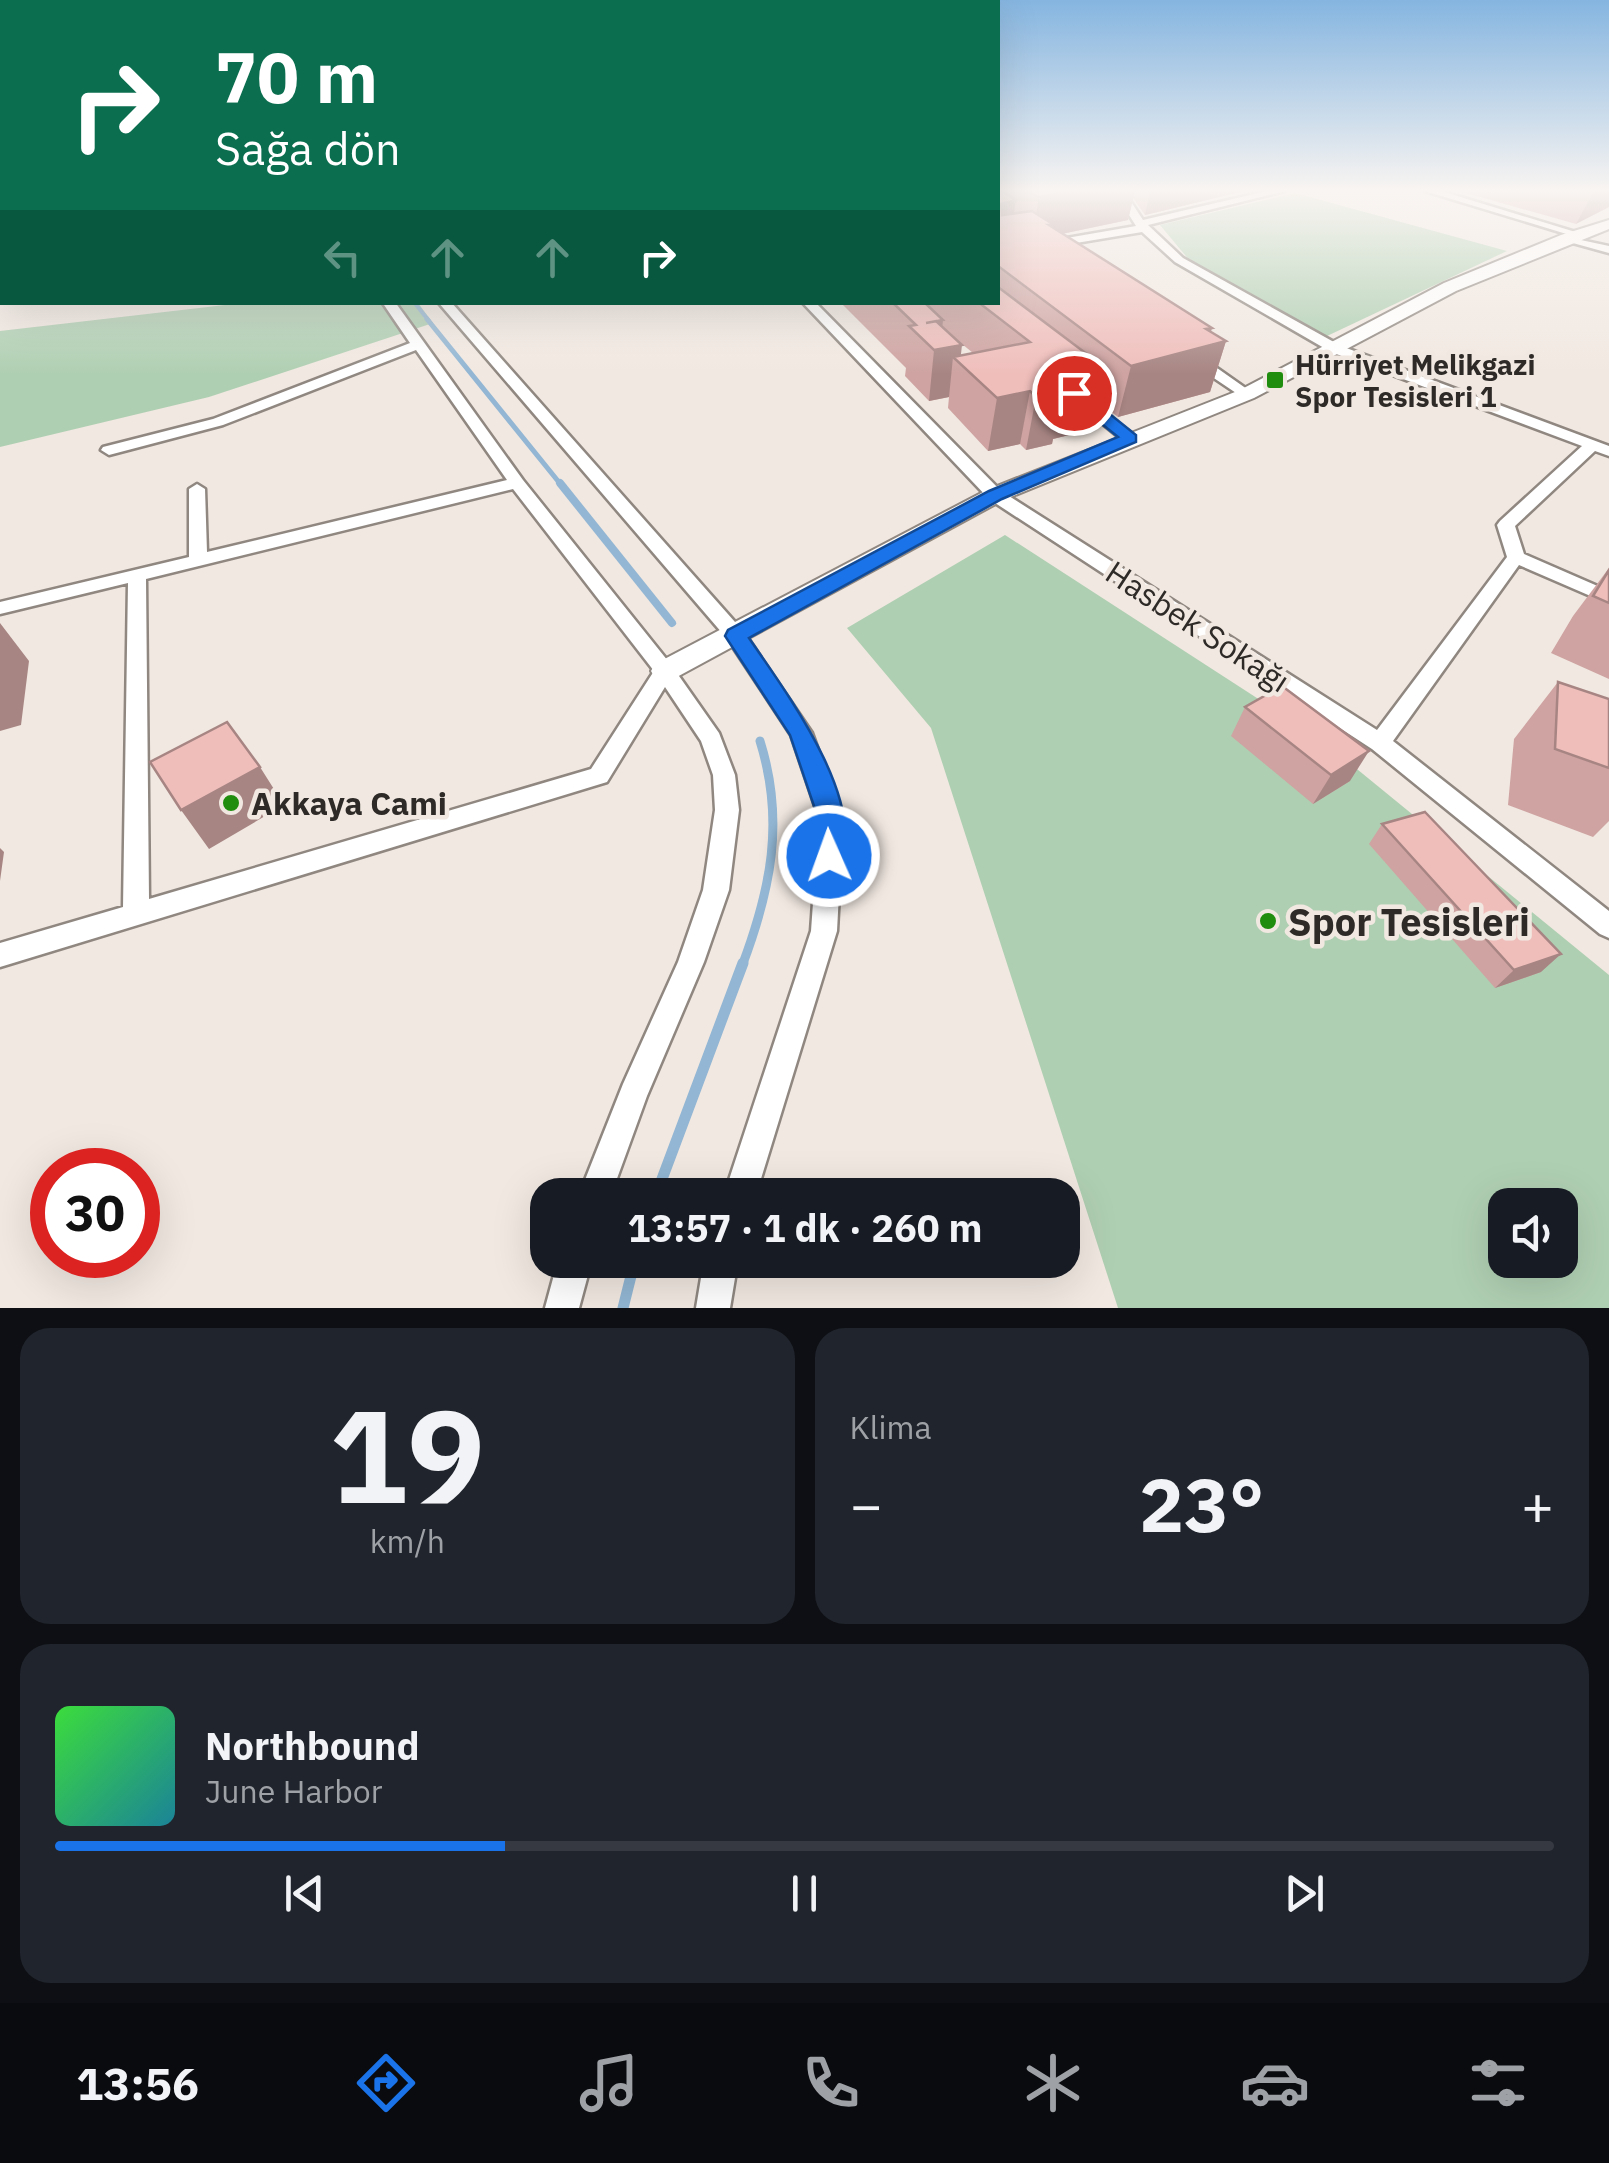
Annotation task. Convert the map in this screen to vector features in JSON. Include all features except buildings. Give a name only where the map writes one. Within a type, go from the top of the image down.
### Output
[{"type":"street","points":[[1032,252],[1042,258]]},
{"type":"street","points":[[1170,252],[1336,349],[1601,448]]},
{"type":"street","points":[[0,955],[598,776],[665,671],[995,495],[1248,394],[1450,287],[1533,252]]},
{"type":"street","points":[[390,305],[517,483],[665,671],[710,740],[724,775],[728,810],[723,856],[705,925],[602,1178]]},
{"type":"street","points":[[447,305],[736,636],[801,733],[831,818],[824,931],[745,1178]]},
{"type":"street","name":"Hasbek Sokağı","points":[[811,305],[995,495],[1380,743],[1609,926]]},
{"type":"street","points":[[109,450],[218,422],[416,345]]},
{"type":"street","points":[[1184,352],[1248,394]]},
{"type":"street","points":[[1069,389],[1130,438]]},
{"type":"street","points":[[1601,448],[1506,525],[1516,557],[1609,598]]},
{"type":"street","points":[[0,608],[517,483]]},
{"type":"street","points":[[197,489],[198,561]]},
{"type":"street","points":[[1380,743],[1516,557]]},
{"type":"street","points":[[136,576],[136,914]]},
{"type":"street","points":[[562,1308],[570,1278]]},
{"type":"street","points":[[712,1308],[718,1278]]},
{"type":"green space","points":[[1183,252],[1505,252],[1327,336],[1190,261]]},
{"type":"green space","points":[[225,305],[420,305],[433,323],[209,397],[0,447],[0,331]]},
{"type":"green space","name":"Spor Tesisleri","points":[[1005,535],[1260,700],[1352,765],[1609,975],[1609,1308],[1118,1308],[1080,1190],[1080,1178],[1076,1178],[931,728],[847,628]]},
{"type":"waterway","points":[[416,305],[429,321]]},
{"type":"waterway","points":[[427,319],[562,486]]},
{"type":"waterway","points":[[560,483],[672,623]]},
{"type":"waterway","points":[[742,966],[761,910],[771,855],[772,799],[760,741]]},
{"type":"waterway","points":[[662,1178],[743,963]]},
{"type":"waterway","points":[[623,1308],[630,1278]]},
{"type":"place","name":"Hürriyet Melikgazi Spor Tesisleri 1","points":[[1275,380]]},
{"type":"place","name":"Akkaya Cami","points":[[231,803]]},
{"type":"place","name":"Spor Tesisleri","points":[[1268,921]]},
{"type":"route","points":[[829,856],[831,818],[801,733],[736,636],[995,495],[1130,438],[1074,393]]}]
